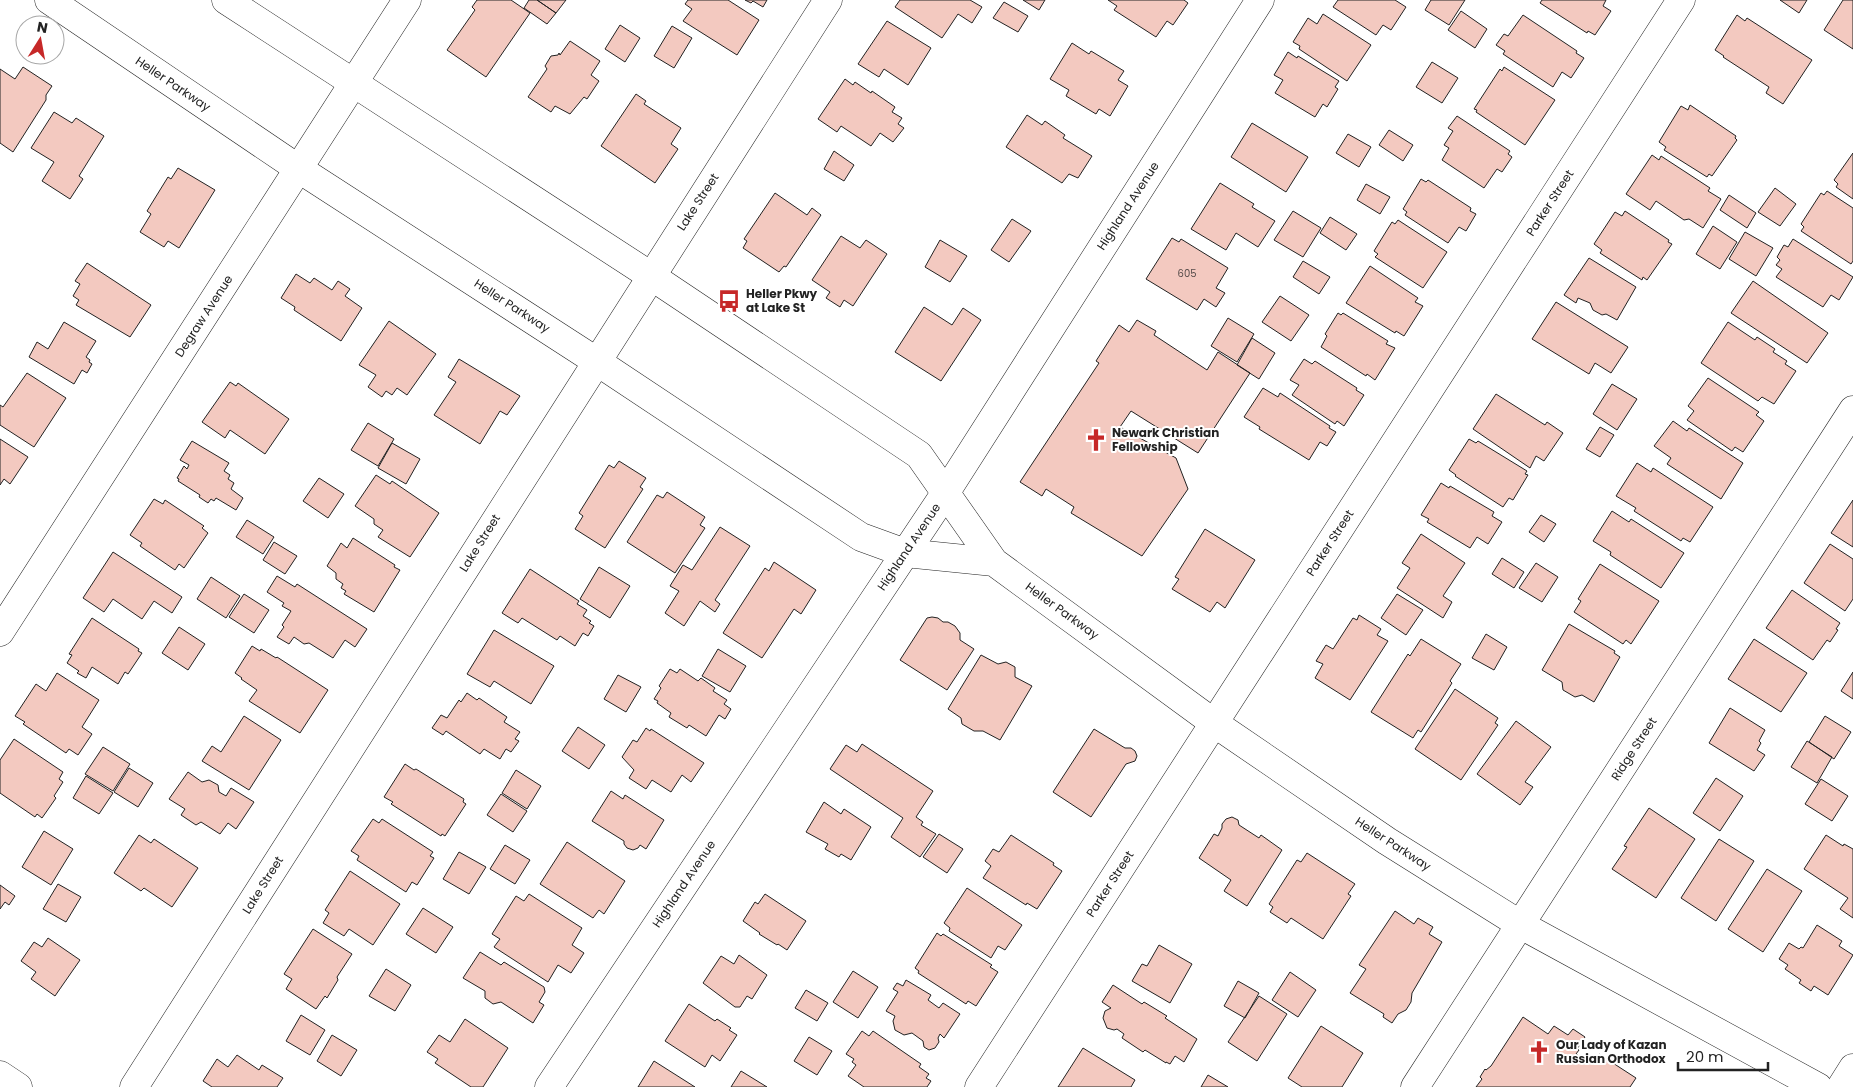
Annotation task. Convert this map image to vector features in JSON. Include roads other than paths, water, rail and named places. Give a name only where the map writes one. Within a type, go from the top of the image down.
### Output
[{"type":"street","name":"Heller Parkway","points":[[49,0],[299,168],[596,361],[861,537],[905,553],[994,562]]},
{"type":"street","name":"Heller Parkway","points":[[226,0],[651,276],[919,455],[994,562],[1214,723],[1387,841],[1521,924],[1818,1087]]},
{"type":"street","name":"Degraw Avenue","points":[[0,632],[407,0]]},
{"type":"street","name":"Lake Street","points":[[134,1087],[828,0]]},
{"type":"street","name":"Highland Avenue","points":[[549,1087],[946,492],[1260,0]]},
{"type":"street","name":"Parker Street","points":[[979,1087],[1681,0]]},
{"type":"street","name":"Ridge Street","points":[[1415,1087],[1853,410]]},
{"type":"street","points":[[1841,1087],[1853,1068]]},
{"type":"street","points":[[0,1075],[18,1087]]},
{"type":"place","name":"Heller Pkwy at Lake St","points":[[729,301]]},
{"type":"place","name":"Newark Christian Fellowship","points":[[1096,440]]},
{"type":"place","name":"Our Lady of Kazan Russian Orthodox","points":[[1539,1052]]}]
